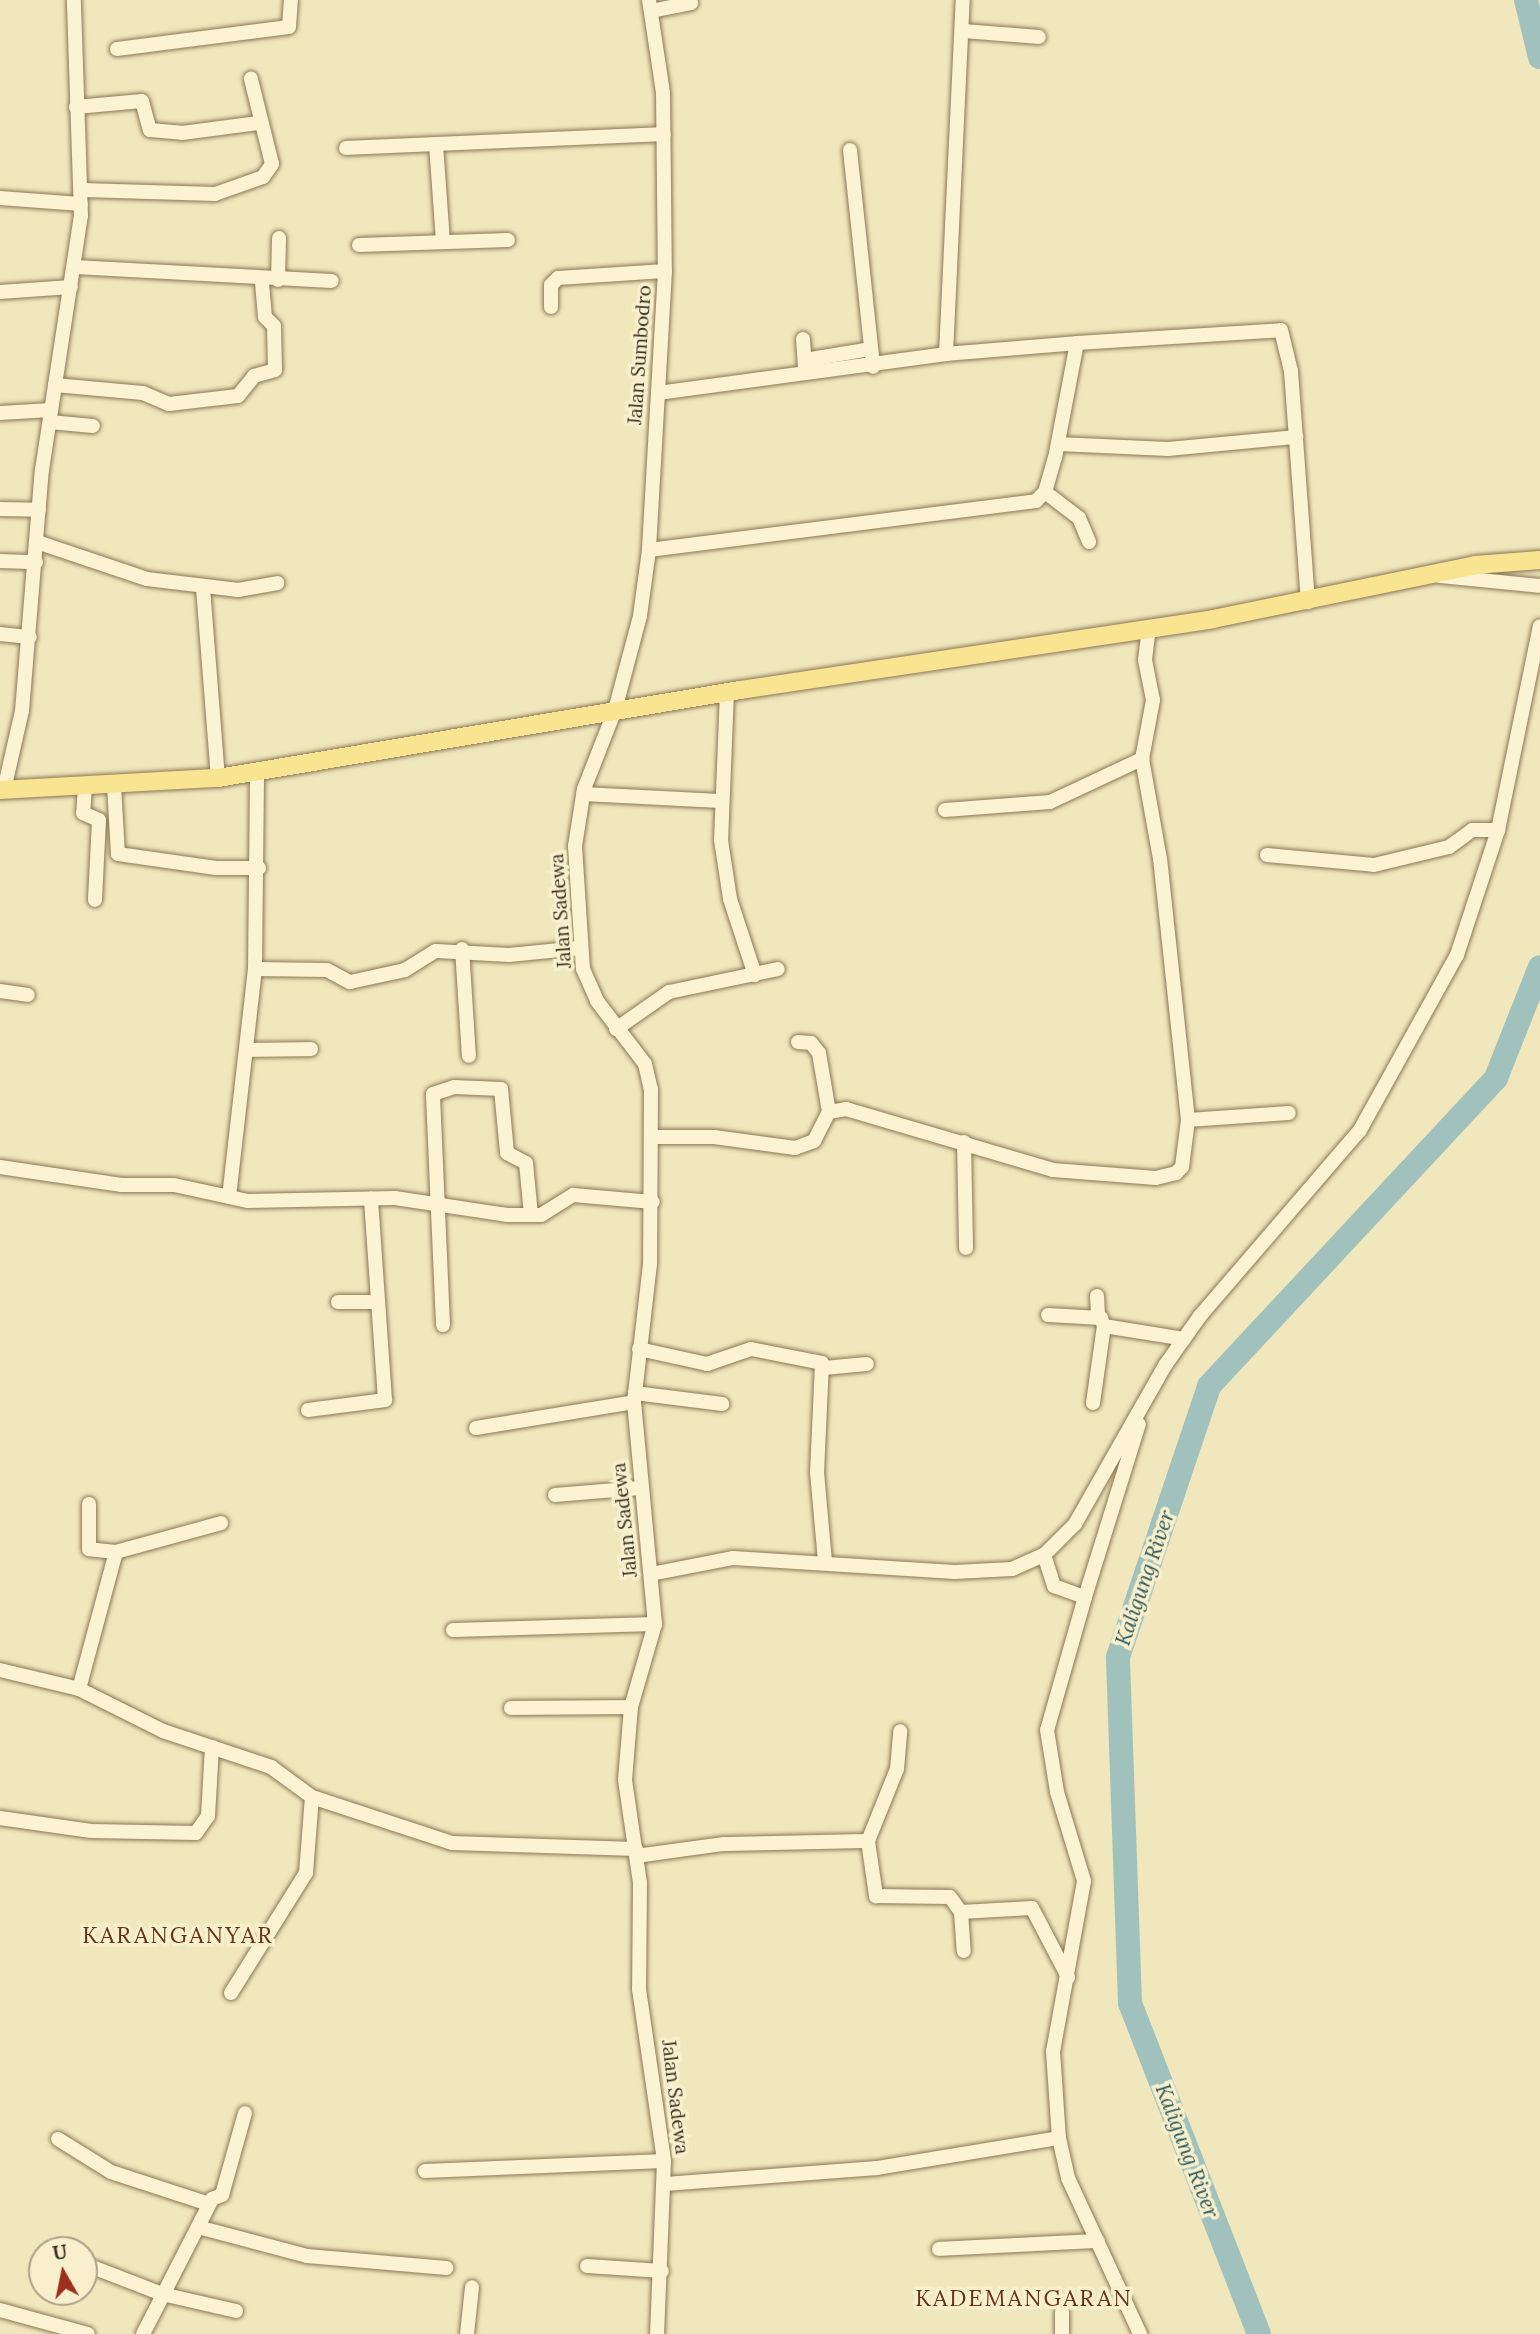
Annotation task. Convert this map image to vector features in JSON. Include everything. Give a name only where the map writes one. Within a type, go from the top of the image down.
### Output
[{"type":"main road","points":[[2,790],[218,778],[613,716],[727,692],[1149,629],[1308,602],[1432,575],[1540,560]]},
{"type":"street","points":[[2,790],[30,637],[39,510],[55,385],[75,267],[82,197],[76,107],[74,0]]},
{"type":"street","points":[[117,48],[289,27],[291,0]]},
{"type":"street","points":[[946,354],[964,31],[963,0]]},
{"type":"street","points":[[650,6],[691,2]]},
{"type":"street","name":"Jalan Sumbodro","points":[[613,716],[639,616],[649,550],[659,393],[665,271],[664,134],[650,6]]},
{"type":"street","points":[[964,31],[1039,37]]},
{"type":"street","points":[[0,198],[215,194],[262,177],[272,164],[258,123],[251,79]]},
{"type":"street","points":[[76,107],[142,101],[150,130],[182,133],[258,123]]},
{"type":"street","points":[[346,148],[664,134]]},
{"type":"street","points":[[436,144],[443,242]]},
{"type":"street","points":[[850,150],[873,368]]},
{"type":"street","points":[[278,280],[279,238]]},
{"type":"street","points":[[359,245],[508,240]]},
{"type":"street","points":[[75,267],[262,280],[332,281]]},
{"type":"street","points":[[551,307],[551,285],[558,278],[665,271]]},
{"type":"street","points":[[55,385],[143,393],[169,404],[238,396],[254,376],[275,370],[274,326],[265,317],[262,280]]},
{"type":"street","points":[[0,292],[71,287]]},
{"type":"street","points":[[659,393],[873,368],[946,354],[1278,328],[1288,347],[1308,602]]},
{"type":"street","points":[[803,339],[806,377]]},
{"type":"street","points":[[649,550],[1035,501],[1045,492],[1058,444],[1077,343]]},
{"type":"street","points":[[804,360],[871,349]]},
{"type":"street","points":[[0,413],[51,416],[93,426]]},
{"type":"street","points":[[1058,444],[1168,449],[1296,437]]},
{"type":"street","points":[[1045,492],[1079,518],[1088,542]]},
{"type":"street","points":[[0,509],[39,510]]},
{"type":"street","points":[[37,541],[147,579],[237,590],[277,583]]},
{"type":"street","points":[[0,561],[36,562]]},
{"type":"street","points":[[1432,575],[1540,586]]},
{"type":"street","points":[[203,587],[218,778]]},
{"type":"street","points":[[656,1573],[678,1564],[733,1558],[762,1558],[773,1564],[825,1562],[955,1572],[1012,1569],[1044,1555],[1075,1524],[1184,1339],[1322,1177],[1380,1097],[1457,955],[1498,830],[1540,626]]},
{"type":"street","points":[[829,1112],[846,1109],[890,1118],[1053,1170],[1156,1178],[1182,1167],[1188,1120],[1160,859],[1142,759],[1153,701],[1145,660],[1149,629]]},
{"type":"street","points":[[0,634],[30,637]]},
{"type":"street","points":[[727,692],[720,801],[730,899],[755,975]]},
{"type":"street","name":"Jalan Sadewa","points":[[613,716],[583,794],[575,846],[580,948],[588,983],[625,1022],[649,1075],[662,1137],[653,1202],[648,1351],[639,1396],[640,1488],[656,1573],[655,1624],[631,1707],[625,1796],[643,1854],[639,1989],[664,2161],[675,2183],[662,2271],[657,2334]]},
{"type":"street","points":[[945,810],[1049,802],[1142,759]]},
{"type":"street","points":[[229,1197],[250,1050],[259,868],[257,771]]},
{"type":"street","points":[[114,785],[118,854],[216,868],[259,868]]},
{"type":"street","points":[[85,787],[83,813],[99,820],[95,900]]},
{"type":"street","points":[[583,794],[720,801]]},
{"type":"street","points":[[1267,855],[1374,865],[1449,847],[1472,830],[1498,830]]},
{"type":"street","points":[[255,969],[327,970],[350,982],[405,970],[436,951],[462,949],[509,955],[580,948]]},
{"type":"street","points":[[462,949],[469,1056]]},
{"type":"street","points":[[625,1022],[669,992],[778,969]]},
{"type":"street","points":[[0,991],[28,995]]},
{"type":"street","points":[[662,1137],[714,1137],[795,1148],[814,1141],[829,1112],[819,1053],[811,1044],[798,1042]]},
{"type":"street","points":[[250,1050],[311,1049]]},
{"type":"street","points":[[443,1325],[433,1094],[454,1087],[501,1088],[508,1155],[527,1165],[531,1215]]},
{"type":"street","points":[[1188,1120],[1289,1113]]},
{"type":"street","points":[[964,1142],[966,1248]]},
{"type":"street","points":[[0,1167],[122,1185],[155,1183],[263,1201],[371,1198],[531,1215],[548,1212],[573,1195],[653,1202]]},
{"type":"street","points":[[308,1410],[385,1400],[371,1198]]},
{"type":"street","points":[[1093,1403],[1101,1322],[1097,1296]]},
{"type":"street","points":[[338,1302],[377,1302]]},
{"type":"street","points":[[1048,1315],[1101,1322],[1184,1339]]},
{"type":"street","points":[[648,1351],[707,1364],[755,1350],[808,1358],[824,1368],[867,1364]]},
{"type":"street","points":[[824,1368],[817,1472],[825,1562]]},
{"type":"street","points":[[476,1428],[639,1396],[722,1404]]},
{"type":"street","points":[[1140,2334],[1068,2178],[1059,2138],[1052,2066],[1084,1881],[1057,1792],[1046,1730],[1085,1597],[1105,1544],[1141,1409]]},
{"type":"street","points":[[555,1495],[640,1488]]},
{"type":"street","points":[[89,1504],[89,1549],[116,1552],[221,1523]]},
{"type":"street","points":[[79,1689],[116,1552]]},
{"type":"street","points":[[1044,1555],[1054,1586],[1085,1597]]},
{"type":"street","points":[[453,1630],[655,1624]]},
{"type":"street","points":[[0,1670],[79,1689],[151,1726],[280,1772],[312,1797],[452,1843],[643,1854],[724,1844],[868,1841]]},
{"type":"street","points":[[511,1708],[631,1707]]},
{"type":"street","points":[[900,1731],[897,1769],[868,1841],[876,1896],[945,1895],[961,1912],[964,1951]]},
{"type":"street","points":[[0,1818],[92,1830],[196,1833],[208,1816],[212,1747]]},
{"type":"street","points":[[231,1993],[306,1873],[312,1797]]},
{"type":"street","points":[[961,1912],[1032,1909],[1068,1977]]},
{"type":"street","points":[[143,2334],[209,2204],[222,2195],[245,2113]]},
{"type":"street","points":[[675,2183],[877,2168],[1059,2138]]},
{"type":"street","points":[[58,2139],[111,2172],[209,2204]]},
{"type":"street","points":[[425,2171],[664,2161]]},
{"type":"street","points":[[198,2227],[307,2256],[446,2268]]},
{"type":"street","points":[[939,2249],[1098,2241]]},
{"type":"street","points":[[587,2266],[662,2271]]},
{"type":"street","points":[[98,2269],[162,2294],[236,2311]]},
{"type":"street","points":[[467,2334],[472,2287]]},
{"type":"street","points":[[0,2310],[88,2334]]},
{"type":"street","points":[[1062,2312],[1062,2334]]},
{"type":"waterway","name":"Kaligung River","points":[[1526,0],[1540,57]]},
{"type":"waterway","name":"Kaligung River","points":[[1259,2334],[1130,2003],[1118,1657],[1209,1386],[1496,1078],[1540,967]]},
{"type":"district","name":"KARANGANYAR","points":[[178,1935]]},
{"type":"district","name":"KADEMANGARAN","points":[[1024,2298]]}]
